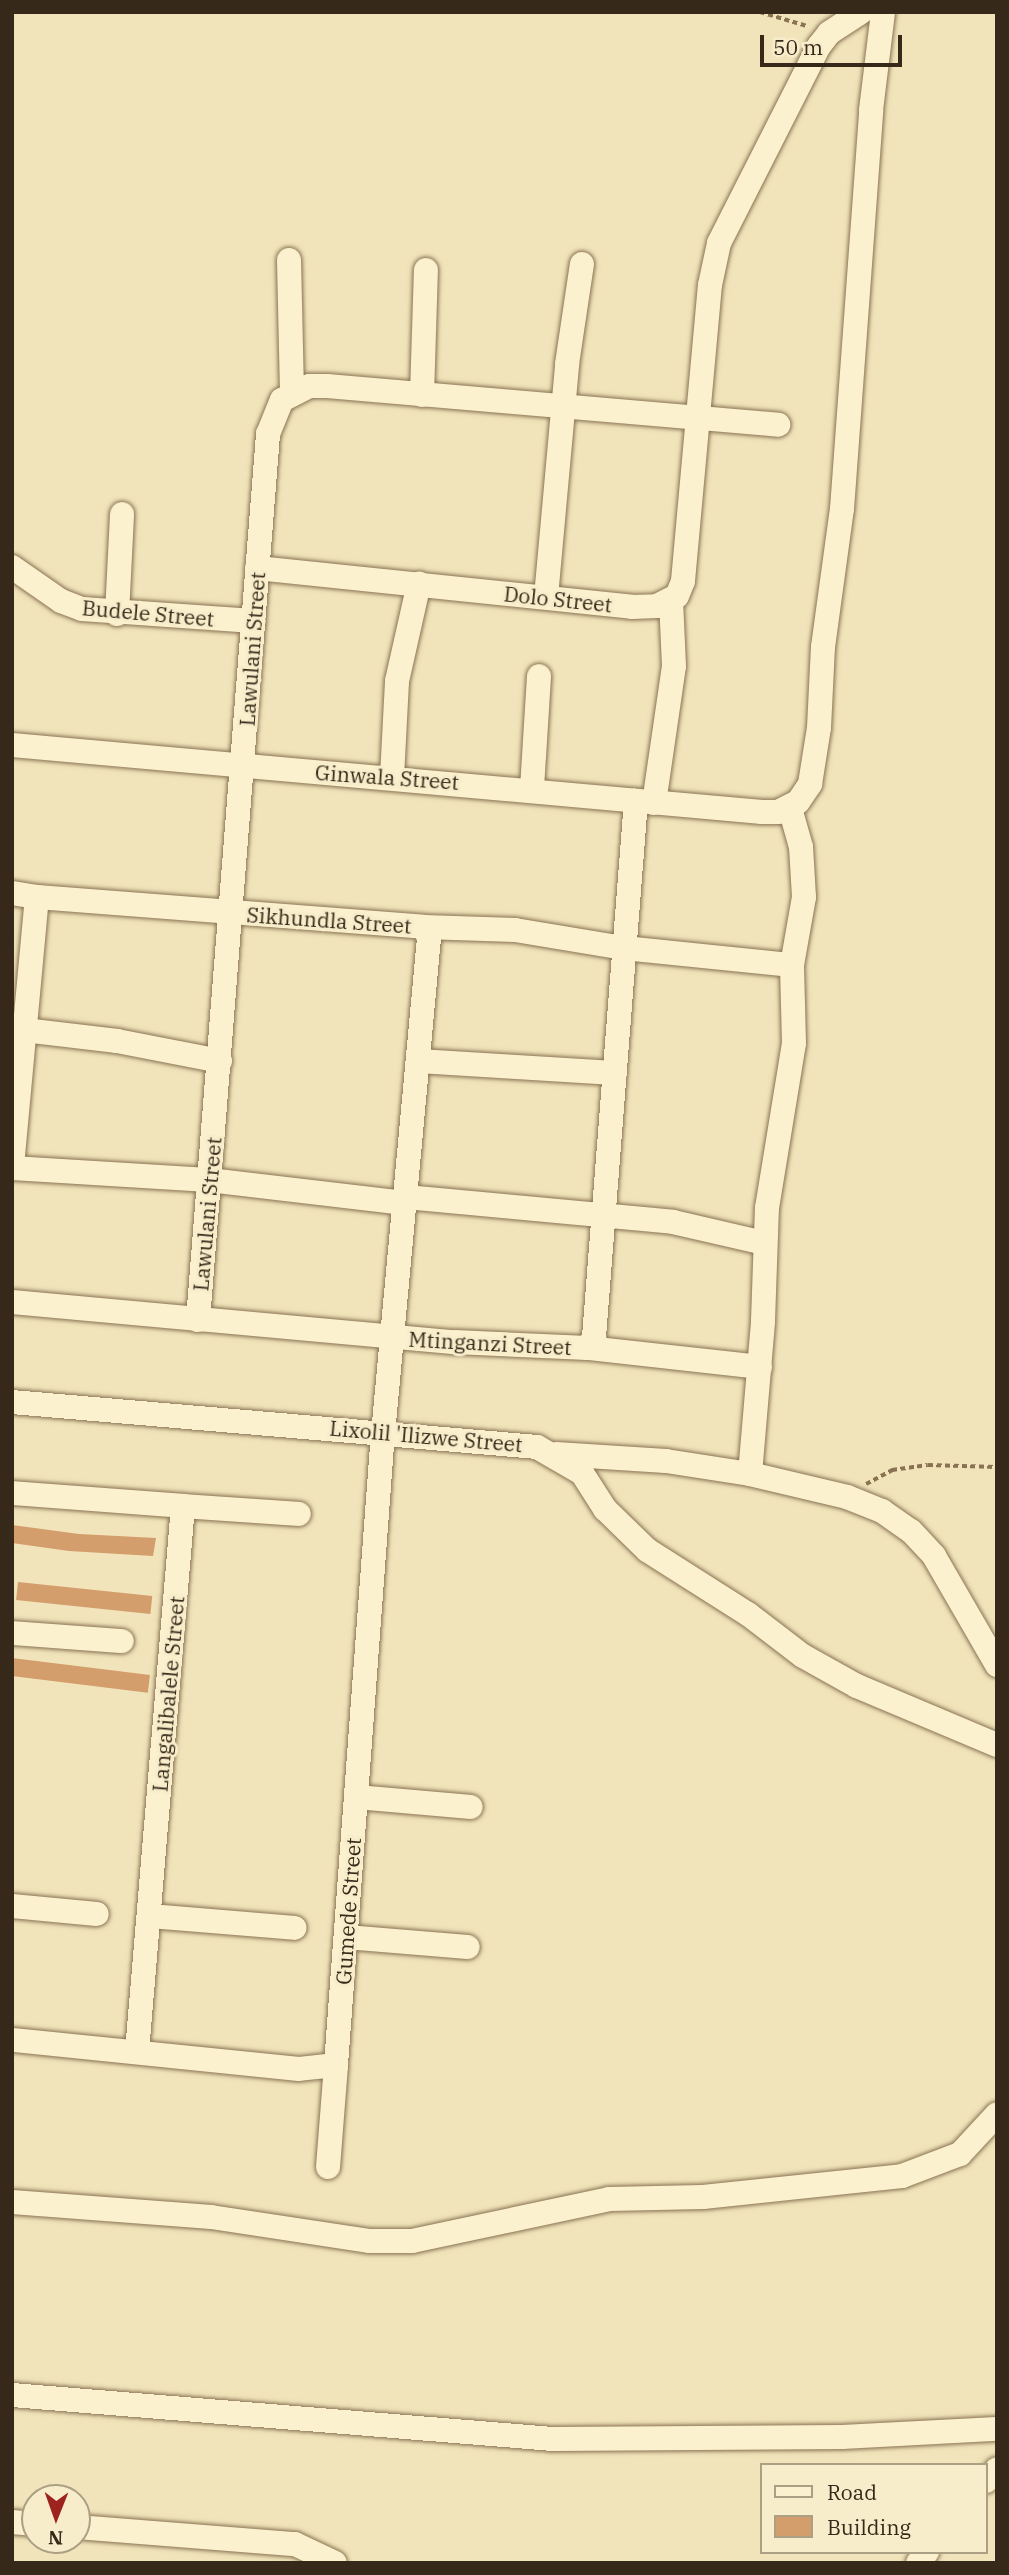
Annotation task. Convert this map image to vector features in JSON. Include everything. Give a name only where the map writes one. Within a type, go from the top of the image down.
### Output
[{"type":"street","points":[[671,601],[683,581],[711,275],[719,243],[790,99],[829,33],[861,12]]},
{"type":"street","points":[[750,1474],[760,1367],[764,1243],[794,1042],[792,965],[804,880],[790,808],[810,784],[818,739],[823,647],[842,509],[871,110],[883,12]]},
{"type":"street","points":[[289,260],[292,392],[327,386],[565,409],[778,425]]},
{"type":"street","points":[[546,597],[582,264]]},
{"type":"street","points":[[422,395],[426,270]]},
{"type":"street","name":"Lawulani Street","points":[[198,1320],[244,767],[268,434],[276,409],[292,392]]},
{"type":"street","points":[[117,614],[122,514]]},
{"type":"street","name":"Budele Street","points":[[12,567],[61,601],[117,614],[254,621]]},
{"type":"street","name":"Dolo Street","points":[[257,568],[632,607],[671,601]]},
{"type":"street","points":[[392,777],[397,681],[419,583]]},
{"type":"street","name":"Mtinganzi Street","points":[[12,1303],[394,1337],[588,1348],[594,1337],[624,948],[645,802],[674,666],[671,601]]},
{"type":"street","points":[[531,788],[539,676]]},
{"type":"street","name":"Ginwala Street","points":[[12,746],[244,767],[531,788],[645,802],[762,812],[790,808]]},
{"type":"street","name":"Sikhundla Street","points":[[12,893],[232,914],[407,922],[424,927],[429,938],[394,1337],[383,1432]]},
{"type":"street","points":[[37,897],[21,953],[24,1030],[12,1167],[209,1180],[406,1200],[604,1214],[698,1226],[764,1243]]},
{"type":"street","points":[[424,927],[515,930],[624,948],[792,965]]},
{"type":"street","points":[[24,1030],[117,1041],[220,1061]]},
{"type":"street","points":[[418,1061],[615,1073]]},
{"type":"street","points":[[588,1348],[760,1367]]},
{"type":"street","name":"Lixolil 'Ilizwe Street","points":[[12,1402],[518,1442],[555,1454],[582,1473],[605,1510],[647,1550],[748,1614],[803,1656],[857,1686],[997,1745]]},
{"type":"street","name":"Gumede Street","points":[[328,2167],[383,1432]]},
{"type":"street","points":[[555,1454],[666,1461],[750,1474],[846,1497],[901,1525],[934,1556],[997,1665]]},
{"type":"street","points":[[12,1493],[299,1514]]},
{"type":"street","name":"Langalibalele Street","points":[[137,2052],[183,1507]]},
{"type":"street","points":[[12,1633],[122,1641]]},
{"type":"street","points":[[357,1797],[471,1807]]},
{"type":"street","points":[[12,1906],[97,1914]]},
{"type":"street","points":[[150,1916],[295,1928]]},
{"type":"street","points":[[346,1937],[468,1947]]},
{"type":"street","points":[[12,2040],[299,2069],[336,2065]]},
{"type":"street","points":[[12,2202],[211,2217],[370,2241],[412,2241],[609,2199],[703,2197],[902,2176],[960,2154],[997,2114]]},
{"type":"street","points":[[12,2395],[541,2439],[830,2438],[997,2430]]},
{"type":"street","points":[[91,2528],[295,2544],[335,2563]]},
{"type":"path","points":[[760,12],[829,33]]},
{"type":"path","points":[[846,1497],[892,1470],[928,1465],[997,1467]]},
{"type":"building","points":[[12,1525],[79,1534],[156,1538],[153,1556],[69,1551],[12,1543]]},
{"type":"building","points":[[18,1582],[152,1596],[150,1614],[16,1600]]},
{"type":"building","points":[[12,1658],[150,1675],[148,1693],[12,1676]]}]
